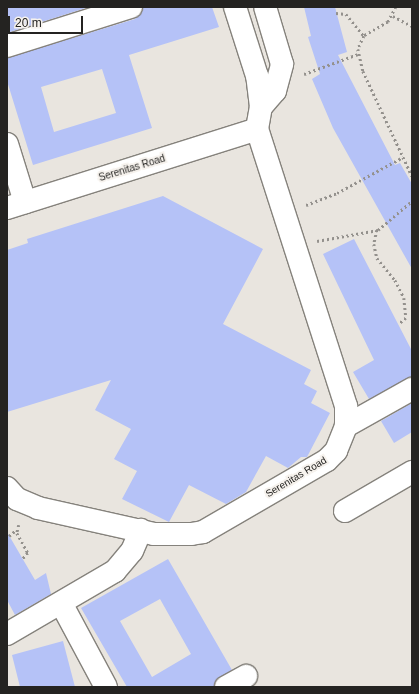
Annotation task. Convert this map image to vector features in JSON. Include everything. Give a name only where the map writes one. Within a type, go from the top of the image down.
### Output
[{"type":"street","points":[[7,46],[131,7]]},
{"type":"street","name":"Serenitas Road","points":[[7,488],[28,504],[166,536],[203,532],[327,460],[341,443],[346,426],[344,396],[283,213],[257,129],[261,107],[257,76],[235,7]]},
{"type":"street","points":[[265,7],[282,64],[280,78]]},
{"type":"street","name":"Serenitas Road","points":[[261,107],[280,78]]},
{"type":"street","name":"Serenitas Road","points":[[16,205],[257,129]]},
{"type":"street","points":[[7,144],[16,205]]},
{"type":"street","points":[[346,426],[412,389]]},
{"type":"street","points":[[345,511],[412,472]]},
{"type":"street","points":[[7,634],[61,603],[122,564],[141,530]]},
{"type":"street","points":[[61,603],[106,687]]},
{"type":"street","points":[[226,687],[246,676]]},
{"type":"path","points":[[396,7],[393,16],[381,27],[364,36],[359,42],[358,54],[412,176]]},
{"type":"path","points":[[336,12],[346,14],[364,36]]},
{"type":"path","points":[[393,16],[412,26]]},
{"type":"path","points":[[280,78],[302,75],[358,54]]},
{"type":"path","points":[[283,213],[337,193],[403,157]]},
{"type":"path","points":[[296,251],[309,243],[378,230],[412,201]]},
{"type":"path","points":[[378,230],[374,244],[377,258],[395,280],[404,298],[406,318],[399,324]]},
{"type":"path","points":[[9,536],[17,529],[28,504]]},
{"type":"path","points":[[17,529],[28,553],[22,560]]},
{"type":"building","points":[[7,7],[89,7],[7,33]]},
{"type":"building","points":[[143,7],[212,7],[219,27],[129,55],[152,128],[33,165],[7,81],[7,58],[135,19]],"holes":[[[102,69],[116,113],[54,132],[41,87]]]},
{"type":"building","points":[[304,7],[335,7],[347,52],[338,55],[395,165],[400,163],[412,184],[412,269],[333,128],[312,79],[320,74],[308,37],[311,36]]},
{"type":"building","points":[[163,196],[263,249],[223,324],[311,370],[304,384],[317,391],[311,403],[330,413],[307,457],[301,457],[288,468],[266,456],[246,492],[226,504],[189,485],[169,522],[122,499],[137,471],[114,459],[131,429],[95,410],[111,380],[7,412],[7,250],[28,243],[27,239]]},
{"type":"building","points":[[354,239],[412,351],[412,377],[369,399],[353,372],[374,360],[323,254]]},
{"type":"building","points":[[412,403],[412,432],[394,443],[381,421]]},
{"type":"building","points":[[7,532],[35,580],[46,573],[51,594],[15,615],[7,600]]},
{"type":"building","points":[[168,559],[232,670],[216,680],[214,687],[127,687],[81,608]],"holes":[[[160,599],[191,654],[152,677],[120,621]]]},
{"type":"building","points":[[63,641],[75,687],[20,687],[12,655]]}]
